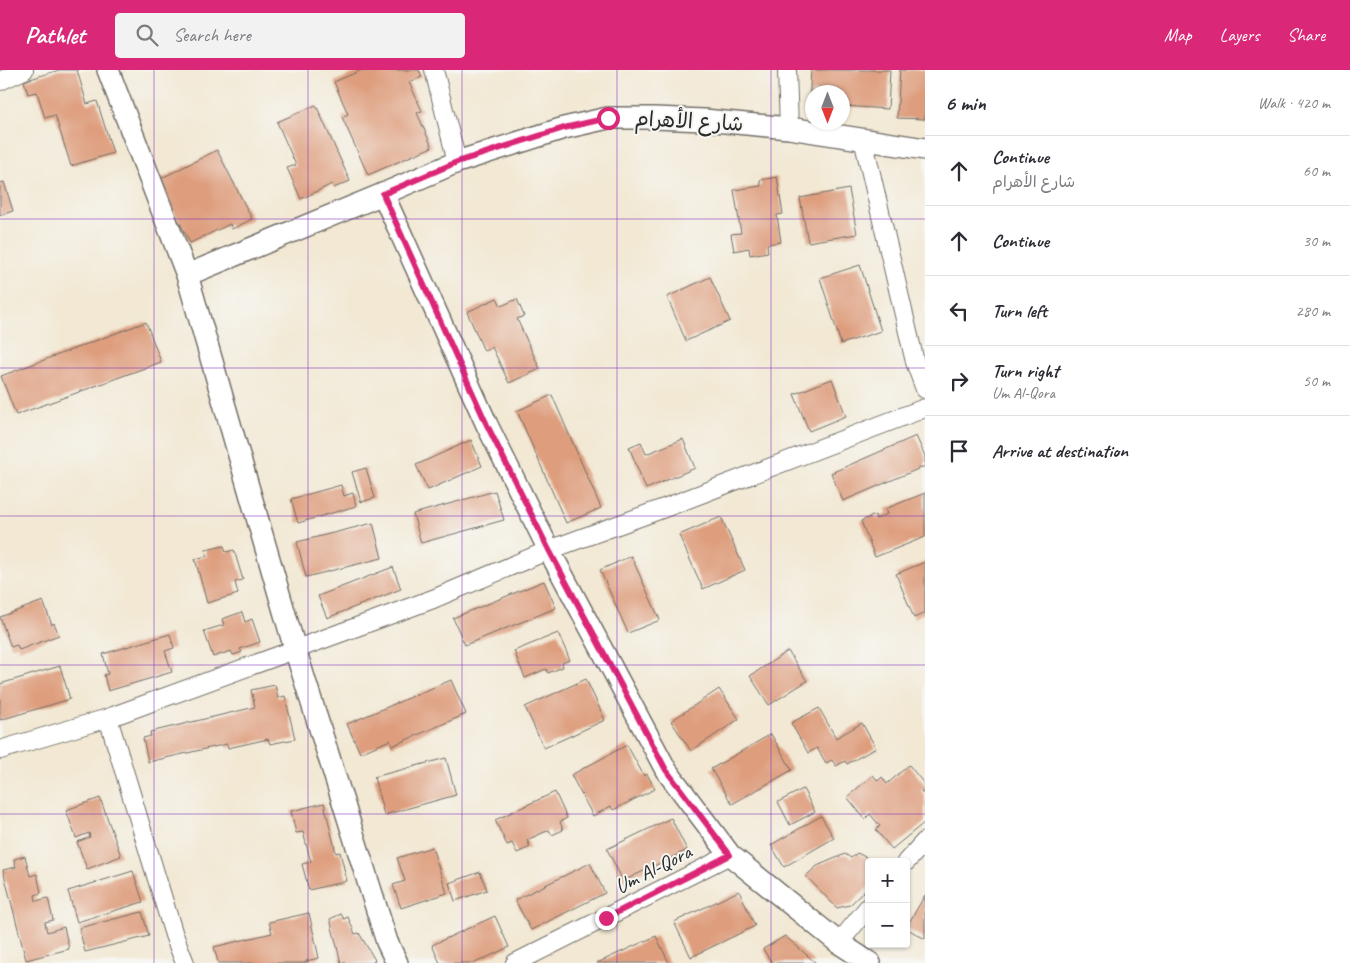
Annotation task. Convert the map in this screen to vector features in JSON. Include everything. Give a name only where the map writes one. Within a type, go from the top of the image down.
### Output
[{"type":"street","points":[[0,81],[24,70]]},
{"type":"street","points":[[108,70],[187,275],[295,649],[387,942],[396,963]]},
{"type":"street","points":[[434,70],[457,162]]},
{"type":"street","points":[[787,70],[789,128]]},
{"type":"street","name":"شارع الأهرام","points":[[187,275],[457,162],[564,128],[608,118],[704,120],[789,128],[925,149]]},
{"type":"street","points":[[863,139],[915,362],[925,389]]},
{"type":"street","points":[[383,194],[487,425],[549,550],[666,770],[730,855],[839,943],[870,963]]},
{"type":"street","points":[[0,750],[108,718],[433,598],[549,550],[925,408]]},
{"type":"street","points":[[108,718],[184,963]]},
{"type":"street","points":[[910,858],[925,841]]},
{"type":"street","name":"Um Al-Qora","points":[[515,963],[730,855]]},
{"type":"street","points":[[839,943],[865,911]]},
{"type":"building","points":[[59,70],[77,70],[87,104],[97,101],[113,153],[71,166],[55,115],[45,118],[37,92],[28,94],[24,81]]},
{"type":"building","points":[[362,70],[419,70],[422,77],[409,82],[422,111],[417,113],[432,147],[368,175],[342,117],[348,114],[334,82]]},
{"type":"building","points":[[811,70],[890,70],[888,109],[850,107],[850,85],[810,85]]},
{"type":"building","points":[[900,70],[925,70],[925,119],[897,118]]},
{"type":"building","points":[[316,105],[350,181],[334,188],[332,184],[301,199],[287,168],[296,165],[277,122]]},
{"type":"building","points":[[217,150],[252,219],[232,229],[230,224],[190,243],[158,180]]},
{"type":"building","points":[[777,177],[783,214],[777,215],[781,242],[767,244],[768,252],[750,255],[749,248],[734,251],[731,234],[741,233],[734,190],[761,186],[760,180]]},
{"type":"building","points":[[4,182],[13,211],[0,215],[0,183]]},
{"type":"building","points":[[849,189],[857,234],[808,242],[800,198]]},
{"type":"building","points":[[860,265],[881,331],[841,344],[820,278]]},
{"type":"building","points":[[710,277],[730,321],[686,341],[667,297]]},
{"type":"building","points":[[497,298],[501,306],[517,299],[524,316],[517,319],[540,369],[509,383],[492,347],[484,351],[467,312]]},
{"type":"building","points":[[146,322],[161,362],[16,415],[1,376]]},
{"type":"building","points":[[832,379],[846,416],[809,431],[794,394]]},
{"type":"building","points":[[552,395],[601,508],[566,523],[517,411]]},
{"type":"building","points":[[916,436],[925,456],[925,466],[843,501],[831,473]]},
{"type":"building","points":[[683,439],[695,468],[646,489],[629,447],[641,442],[646,454]]},
{"type":"building","points":[[471,440],[482,466],[428,490],[416,465]]},
{"type":"building","points":[[366,468],[375,498],[361,502],[352,472]]},
{"type":"building","points":[[341,485],[344,496],[353,493],[356,506],[298,523],[291,499]]},
{"type":"building","points":[[495,491],[504,520],[421,543],[413,514]]},
{"type":"building","points":[[925,493],[925,537],[875,557],[861,521],[875,515],[876,519],[887,514],[885,509]]},
{"type":"building","points":[[721,517],[745,570],[703,589],[679,535]]},
{"type":"building","points":[[373,523],[382,558],[306,577],[297,542]]},
{"type":"building","points":[[224,546],[226,552],[234,550],[243,580],[235,582],[238,594],[207,603],[195,559],[207,556],[205,550]]},
{"type":"building","points":[[631,556],[660,620],[628,633],[600,570]]},
{"type":"building","points":[[925,562],[925,613],[914,618],[896,574]]},
{"type":"building","points":[[393,567],[401,589],[327,618],[318,596]]},
{"type":"building","points":[[544,581],[556,608],[465,645],[453,618]]},
{"type":"building","points":[[43,601],[52,625],[54,623],[59,635],[19,650],[17,645],[11,647],[0,617]]},
{"type":"building","points":[[242,612],[245,622],[252,619],[260,642],[240,649],[242,652],[233,655],[231,651],[213,657],[204,631],[224,625],[222,619]]},
{"type":"building","points":[[558,633],[570,660],[562,663],[563,667],[548,673],[546,669],[525,678],[514,651]]},
{"type":"building","points":[[170,634],[174,648],[165,651],[172,672],[108,691],[104,675],[108,674],[103,654]]},
{"type":"building","points":[[788,651],[807,681],[769,705],[750,676]]},
{"type":"building","points":[[60,666],[70,699],[0,720],[0,684]]},
{"type":"building","points":[[586,679],[605,720],[544,748],[525,707]]},
{"type":"building","points":[[451,680],[466,714],[392,746],[390,740],[360,753],[347,724]]},
{"type":"building","points":[[275,685],[278,698],[285,696],[295,739],[270,744],[268,739],[228,748],[227,744],[148,762],[143,738],[151,736],[150,732],[255,707],[251,690]]},
{"type":"building","points":[[719,689],[739,719],[691,751],[671,721]]},
{"type":"building","points":[[819,708],[836,738],[862,723],[876,748],[847,764],[845,761],[836,766],[832,760],[826,763],[817,748],[808,753],[791,723]]},
{"type":"building","points":[[771,734],[792,770],[732,804],[711,769]]},
{"type":"building","points":[[627,745],[644,776],[647,774],[655,789],[613,810],[611,806],[593,816],[571,775]]},
{"type":"building","points":[[446,758],[456,795],[384,815],[374,777]]},
{"type":"building","points":[[909,765],[925,785],[925,788],[921,791],[925,796],[925,822],[892,849],[876,830],[880,826],[870,814],[865,819],[847,797],[873,775],[878,781],[882,777],[887,784]]},
{"type":"building","points":[[803,789],[815,812],[790,825],[778,802]]},
{"type":"building","points":[[555,792],[567,818],[560,822],[563,830],[552,835],[549,830],[527,840],[530,847],[517,853],[512,843],[507,845],[495,820]]},
{"type":"building","points":[[100,798],[121,856],[87,869],[77,842],[90,837],[89,833],[76,838],[66,810]]},
{"type":"building","points":[[324,803],[336,853],[340,852],[347,881],[309,890],[302,864],[311,862],[303,832],[296,833],[291,811]]},
{"type":"building","points":[[821,816],[834,838],[784,867],[771,845]]},
{"type":"building","points":[[671,818],[687,850],[623,881],[607,849]]},
{"type":"building","points":[[432,847],[447,893],[401,908],[393,885],[405,881],[397,858]]},
{"type":"building","points":[[857,853],[868,858],[865,858],[865,890],[850,905],[837,908],[806,876],[817,866],[845,854],[851,858]]},
{"type":"building","points":[[25,856],[30,876],[37,874],[41,893],[35,895],[36,901],[48,898],[53,920],[45,922],[47,932],[64,927],[69,949],[26,960],[3,870],[16,867],[14,859]]},
{"type":"building","points":[[590,863],[605,893],[531,930],[515,900]]},
{"type":"building","points":[[133,871],[143,902],[77,922],[68,891]]},
{"type":"building","points":[[480,872],[487,890],[455,901],[449,883]]},
{"type":"building","points":[[739,891],[755,926],[691,957],[674,922]]},
{"type":"building","points":[[925,895],[925,939],[910,930],[910,921]]},
{"type":"building","points":[[142,912],[149,936],[85,952],[79,928]]},
{"type":"building","points":[[309,913],[319,958],[306,961],[306,963],[218,963],[214,947],[272,933],[269,922]]},
{"type":"building","points":[[341,914],[344,919],[348,917],[355,934],[359,933],[375,960],[372,963],[341,963],[330,919]]},
{"type":"building","points":[[495,916],[509,947],[475,963],[440,963],[432,945]]},
{"type":"building","points":[[656,936],[669,963],[597,963]]},
{"type":"building","points":[[785,936],[816,963],[772,963],[763,949]]},
{"type":"route","points":[[606,918],[730,855],[666,770],[549,550],[487,425],[383,194],[457,162],[564,128],[608,118]]}]
